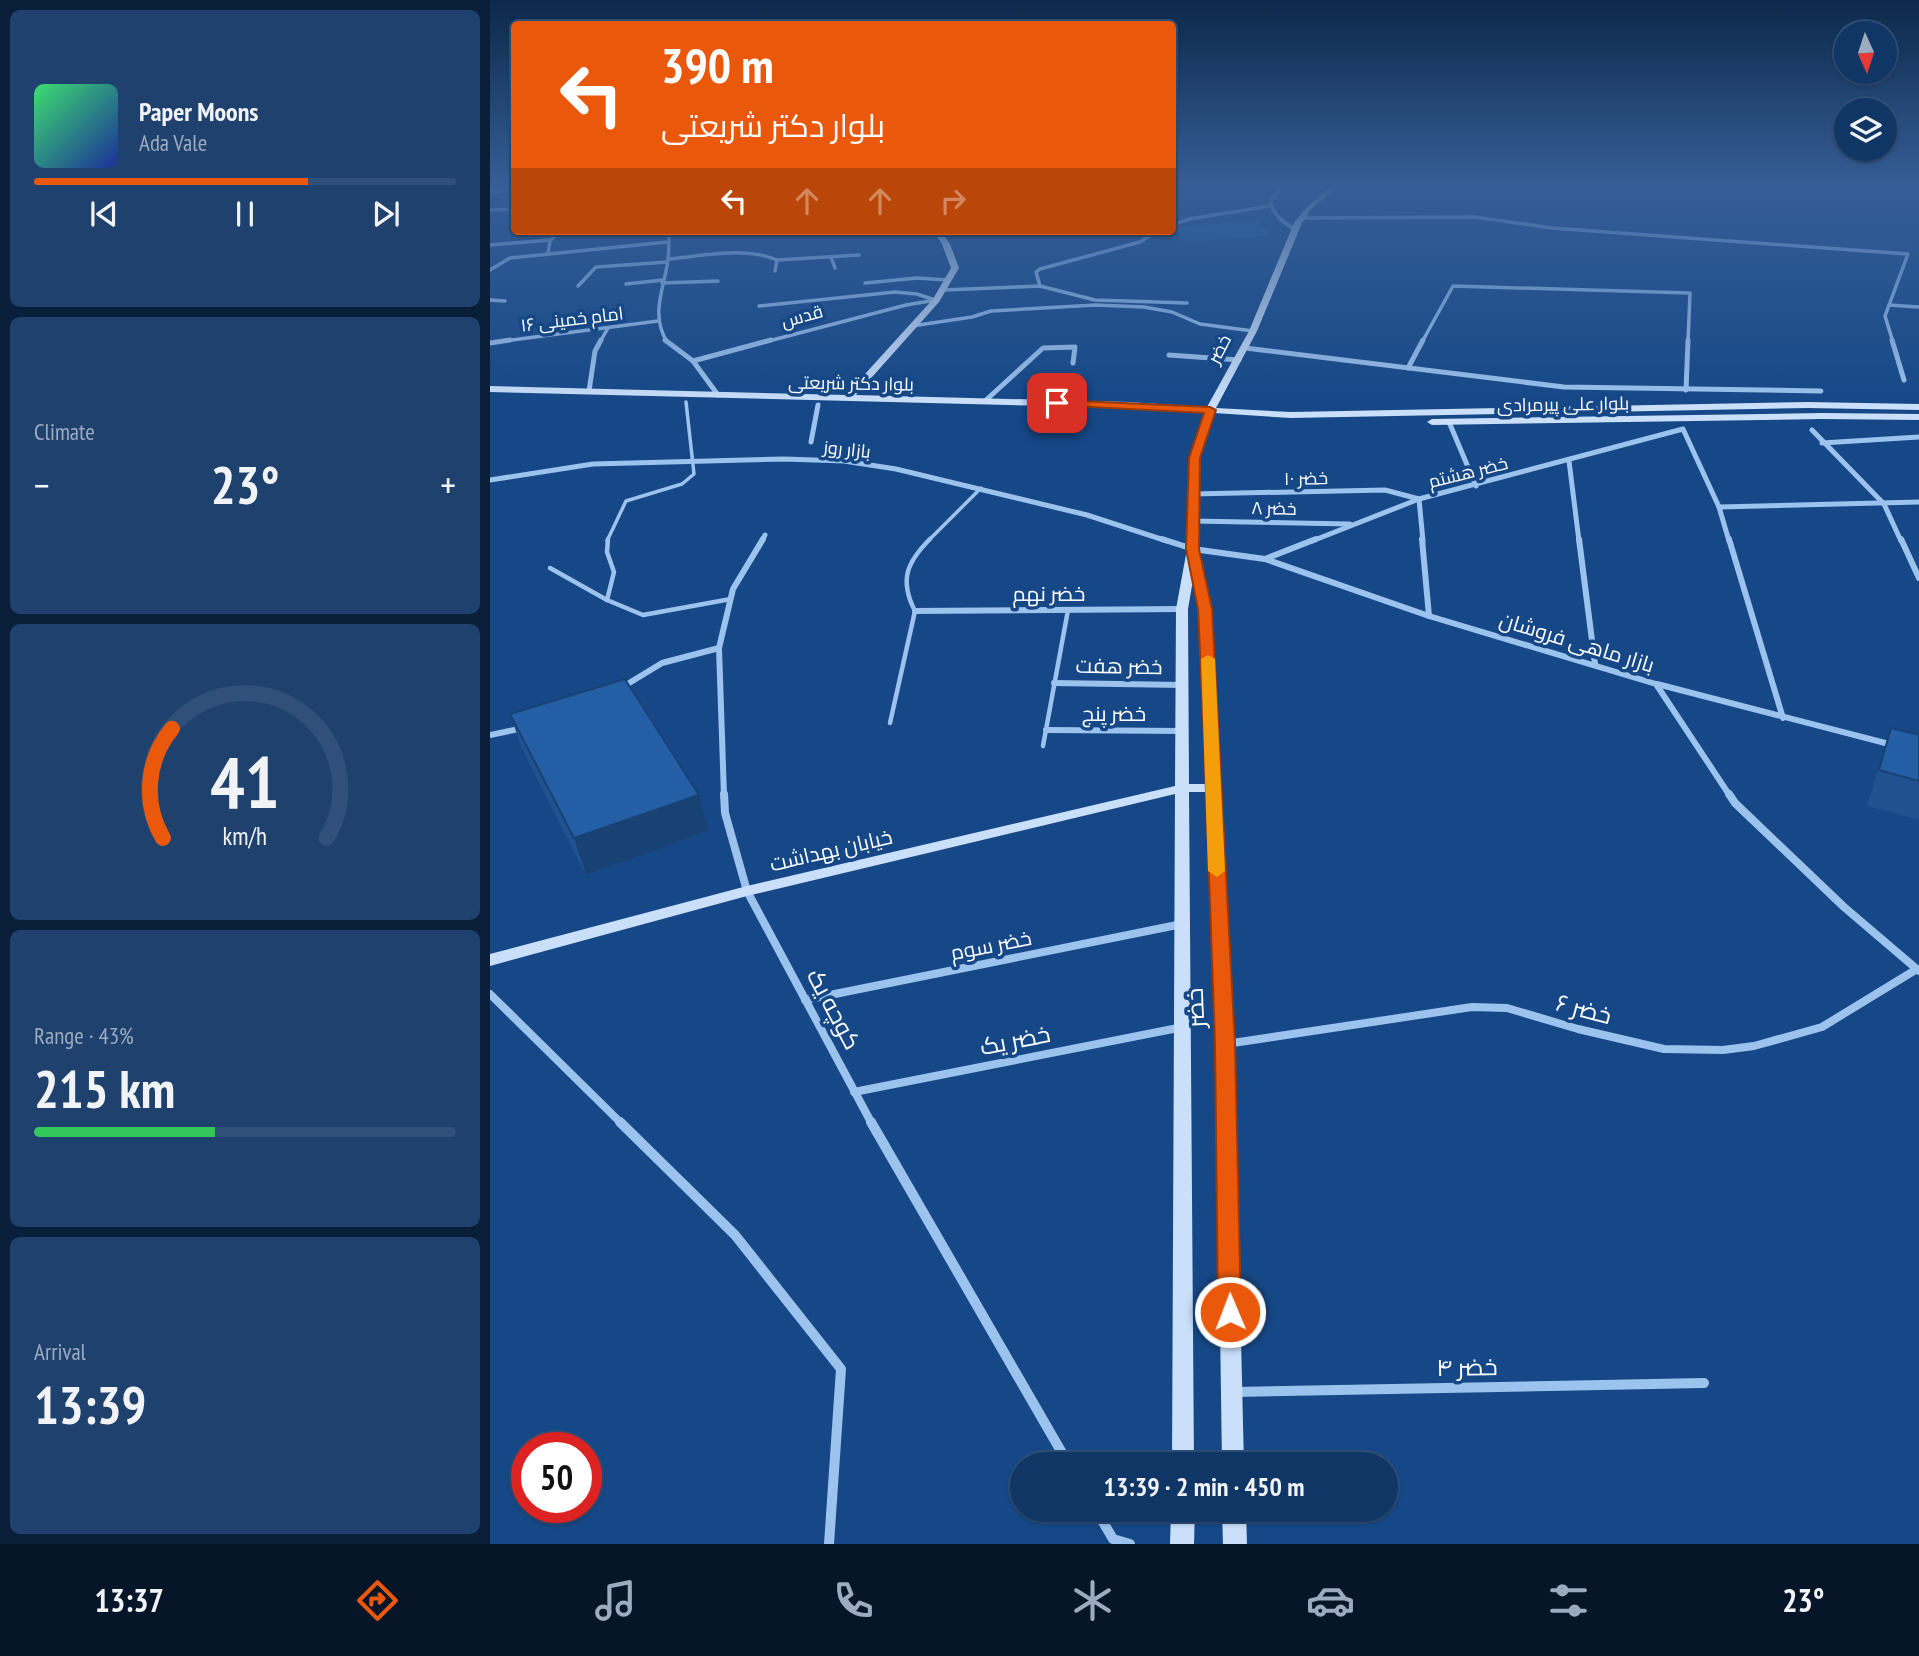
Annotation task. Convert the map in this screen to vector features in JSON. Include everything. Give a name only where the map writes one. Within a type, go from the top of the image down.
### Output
[{"type":"main road","points":[[848,399],[936,300],[956,268],[952,259]]},
{"type":"main road","name":"خضر","points":[[1183,1452],[1182,609],[1192,549],[1195,458],[1209,414],[1245,348],[1284,259]]},
{"type":"main road","name":"بلوار دکتر شریعتی","points":[[490,389],[985,401],[1209,414]]},
{"type":"main road","name":"بلوار دکتر شریعتی","points":[[490,397],[1127,409]]},
{"type":"main road","name":"بلوار علی پیرمرادی","points":[[1209,414],[1281,423],[1808,405],[1919,407]]},
{"type":"main road","name":"بلوار علی پیرمرادی","points":[[1447,417],[1919,417]]},
{"type":"main road","name":"خضر","points":[[1192,549],[1205,609],[1214,788],[1225,1044],[1233,1452]]},
{"type":"main road","name":"خیابان بهداشت","points":[[490,960],[747,891],[1183,788],[1214,788]]},
{"type":"main road","points":[[1182,1544],[1183,1522]]},
{"type":"main road","points":[[1234,1522],[1235,1544]]},
{"type":"street","points":[[490,270],[507,259]]},
{"type":"street","points":[[578,286],[596,267],[688,259]]},
{"type":"street","points":[[775,271],[777,260],[794,259]]},
{"type":"street","points":[[832,259],[835,268]]},
{"type":"street","points":[[1040,286],[1035,272],[1077,259]]},
{"type":"street","points":[[1904,380],[1885,316],[1906,259]]},
{"type":"street","points":[[667,261],[657,307],[658,321],[665,341],[693,361],[718,395]]},
{"type":"street","points":[[865,283],[917,278],[948,280]]},
{"type":"street","points":[[626,284],[718,281]]},
{"type":"street","points":[[943,290],[1040,286],[1096,300],[1187,303]]},
{"type":"street","points":[[1408,368],[1453,286],[1690,293],[1686,390]]},
{"type":"street","points":[[759,306],[895,292],[917,294],[936,300]]},
{"type":"street","points":[[490,300],[505,301]]},
{"type":"street","name":"قدس","points":[[693,361],[906,305],[936,300]]},
{"type":"street","points":[[912,326],[972,317],[991,311],[1096,305],[1144,307],[1172,312],[1200,324],[1253,331]]},
{"type":"street","points":[[1889,305],[1919,307]]},
{"type":"street","name":"امام خمینی ۱۶","points":[[490,344],[658,321]]},
{"type":"street","points":[[589,391],[595,351],[608,328]]},
{"type":"street","points":[[985,401],[1007,377],[1043,348],[1075,346],[1073,363]]},
{"type":"street","points":[[1245,348],[1564,387],[1821,391]]},
{"type":"street","points":[[1169,355],[1239,360]]},
{"type":"street","points":[[811,442],[818,405]]},
{"type":"street","points":[[1447,417],[1476,486]]},
{"type":"street","name":"خضر هشتم","points":[[1265,559],[1419,499],[1683,429],[1719,507]]},
{"type":"street","points":[[1812,429],[1822,443],[1884,504],[1919,578]]},
{"type":"street","points":[[1822,443],[1919,437]]},
{"type":"street","name":"بازار روز","points":[[490,481],[593,464],[844,461],[981,488],[1087,515],[1192,549]]},
{"type":"street","points":[[1569,461],[1595,664]]},
{"type":"street","name":"خضر ۱۰","points":[[1194,494],[1385,490],[1419,499]]},
{"type":"street","points":[[1419,499],[1429,616]]},
{"type":"street","points":[[1783,718],[1719,507],[1919,502]]},
{"type":"street","name":"خضر ۸","points":[[1193,521],[1355,524]]},
{"type":"street","name":"کوچه یک","points":[[765,535],[733,589],[719,648],[726,813],[747,891],[895,1167],[1061,1452]]},
{"type":"street","name":"بازار ماهی فروشان","points":[[1192,549],[1265,559],[1429,616],[1656,684],[1735,803],[1844,907],[1918,970]]},
{"type":"street","name":"خضر نهم","points":[[915,611],[1182,609]]},
{"type":"street","points":[[610,696],[662,663],[719,648]]},
{"type":"street","name":"خضر هفت","points":[[1054,682],[1182,685]]},
{"type":"street","points":[[1656,684],[1907,748]]},
{"type":"street","points":[[490,735],[529,727]]},
{"type":"street","name":"خضر پنج","points":[[1046,730],[1183,731]]},
{"type":"street","name":"خضر سوم","points":[[805,1000],[1183,924]]},
{"type":"street","name":"خضر ۶","points":[[1225,1044],[1472,1007],[1491,1007],[1507,1008],[1578,1029],[1664,1049],[1723,1050],[1754,1046],[1822,1027],[1918,970]]},
{"type":"street","points":[[490,994],[735,1235],[841,1369],[829,1544]]},
{"type":"street","name":"خضر یک","points":[[854,1092],[1183,1027]]},
{"type":"street","name":"خضر ۴","points":[[1231,1392],[1704,1383]]},
{"type":"street","points":[[1103,1522],[1113,1538],[1130,1544]]},
{"type":"lane","points":[[607,600],[614,572],[606,556],[606,538],[626,501],[682,484],[694,474],[686,402]]},
{"type":"lane","points":[[890,723],[915,611],[905,592],[911,558],[981,488]]},
{"type":"lane","points":[[550,568],[607,600],[643,615],[731,599]]},
{"type":"lane","points":[[1043,746],[1068,610]]},
{"type":"building","points":[[625,679],[699,795],[574,838],[510,714]]},
{"type":"building","points":[[1891,728],[1919,735],[1919,781],[1879,770]]},
{"type":"slow traffic","points":[[1208,659],[1217,871]]},
{"type":"route","points":[[1057,403],[1210,410],[1195,458],[1192,549],[1205,609],[1212,737],[1225,1044],[1230,1312]]}]
